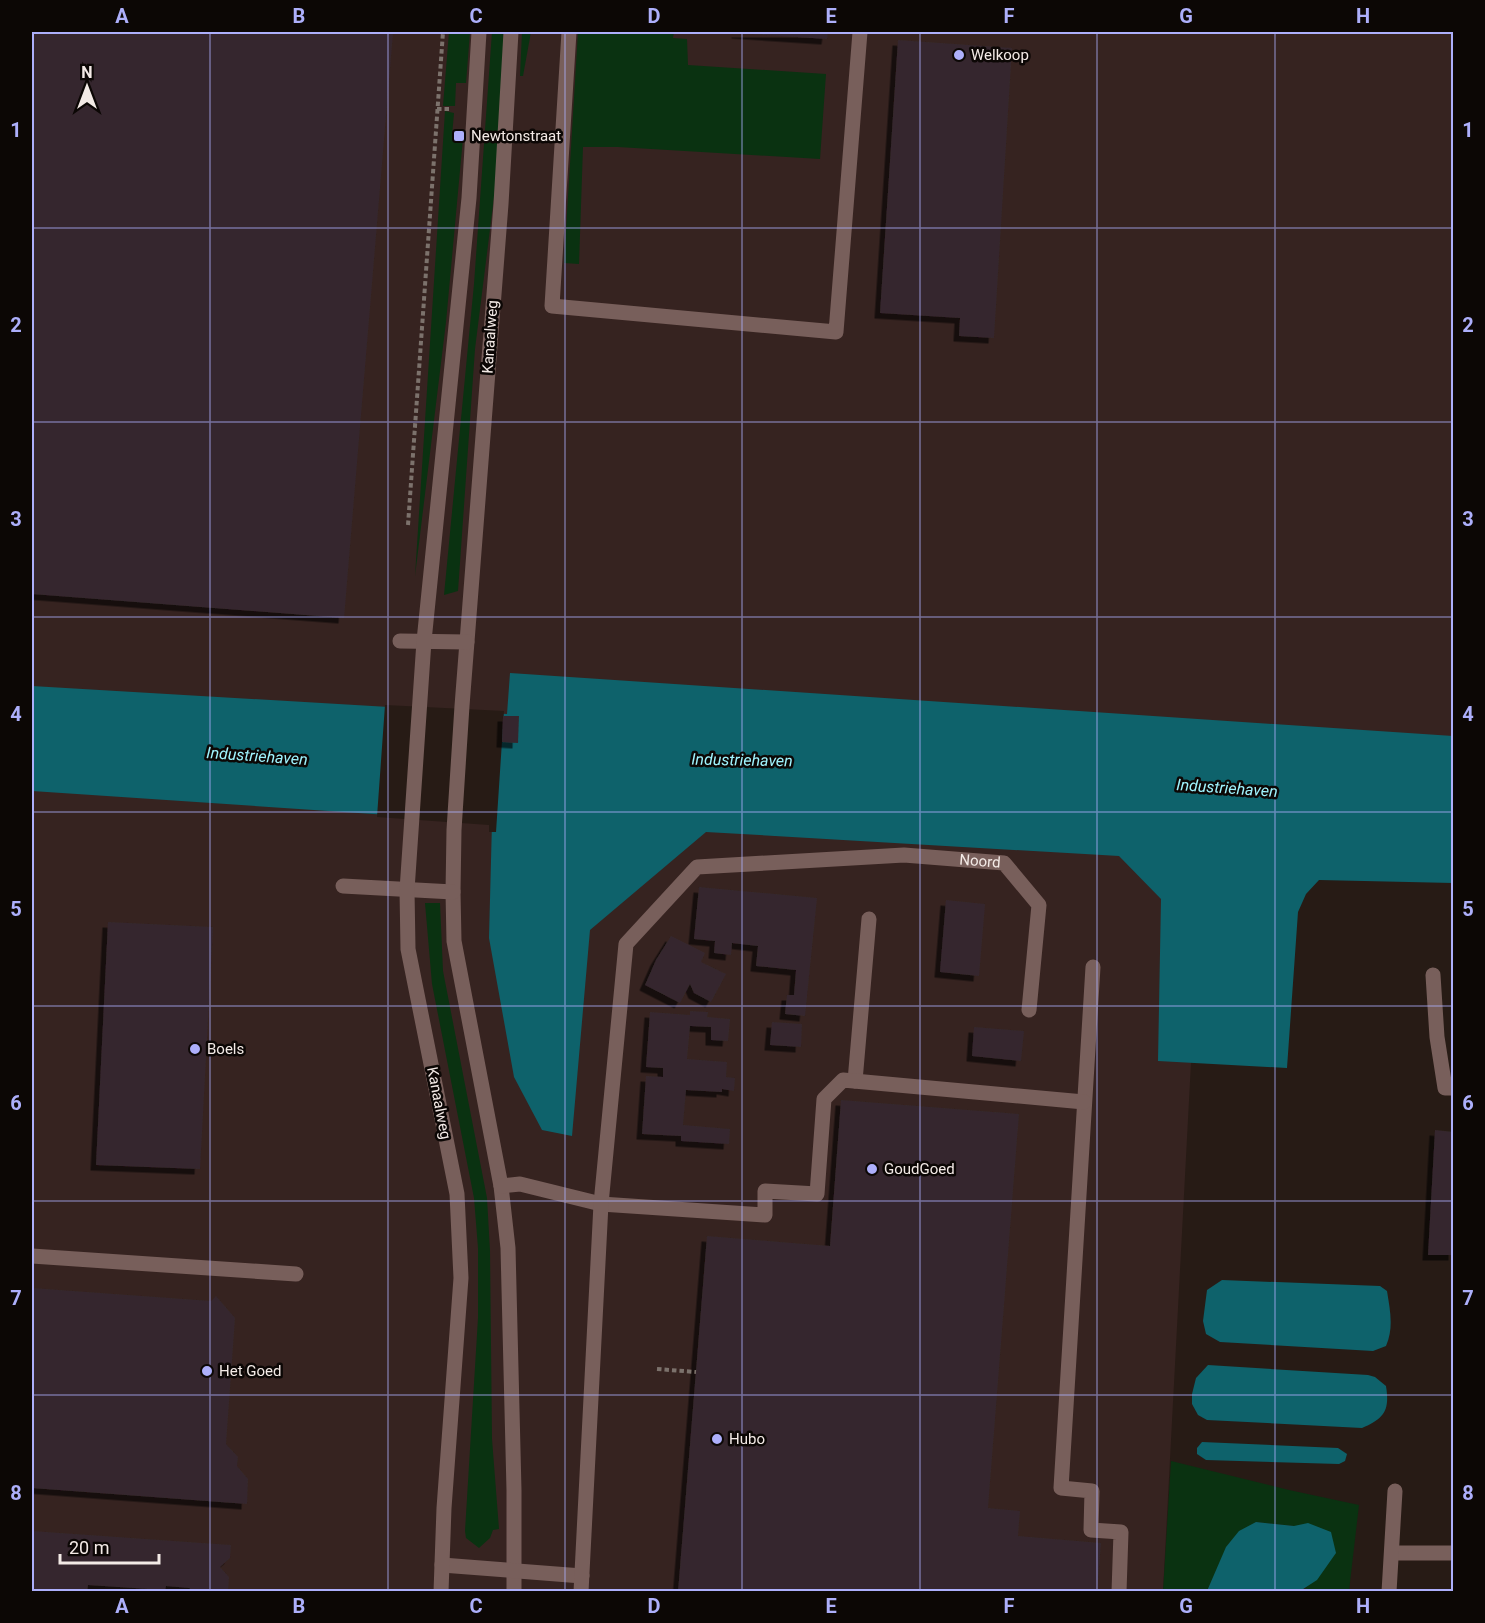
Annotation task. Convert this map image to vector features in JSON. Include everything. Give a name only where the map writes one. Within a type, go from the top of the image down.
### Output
[{"type":"street","name":"Kanaalweg","points":[[441,1592],[445,1497],[461,1278],[457,1194],[408,949],[407,890],[423,641],[469,198],[479,32]]},
{"type":"street","name":"Kanaalweg","points":[[511,32],[501,204],[462,706],[454,830],[453,892],[454,941],[501,1186],[508,1248],[514,1592]]},
{"type":"street","points":[[569,32],[552,306],[836,332],[860,32]]},
{"type":"street","points":[[400,640],[467,642]]},
{"type":"street","name":"Noord","points":[[601,1204],[626,944],[697,867],[904,855],[1004,863],[1039,905],[1029,1010]]},
{"type":"street","points":[[343,886],[453,892]]},
{"type":"street","points":[[855,1081],[868,918]]},
{"type":"street","points":[[1093,967],[1061,1488],[1092,1491],[1091,1530],[1121,1532],[1119,1592]]},
{"type":"street","points":[[1433,975],[1437,1036],[1445,1088],[1454,1088]]},
{"type":"street","points":[[501,1186],[520,1184],[601,1204],[765,1215],[765,1191],[817,1194],[824,1099],[843,1080],[1084,1102]]},
{"type":"street","points":[[442,1566],[514,1570],[582,1584],[601,1204]]},
{"type":"street","points":[[32,1256],[296,1274]]},
{"type":"street","points":[[1389,1592],[1395,1491]]},
{"type":"street","points":[[1392,1553],[1454,1553]]},
{"type":"path","points":[[408,534],[442,32]]},
{"type":"path","points":[[657,1369],[696,1372]]},
{"type":"shaded area","points":[[32,32],[1453,32],[1453,778],[1207,761],[1163,1591],[32,1592]]},
{"type":"green space","points":[[449,32],[470,32],[466,83],[456,83],[455,106],[443,106]]},
{"type":"green space","points":[[492,32],[504,32],[497,173],[475,349],[458,591],[444,595],[474,284]]},
{"type":"green space","points":[[522,32],[531,32],[523,76],[520,76]]},
{"type":"green space","points":[[578,32],[674,32],[673,38],[687,39],[688,65],[826,74],[820,159],[583,147],[579,264],[564,263]]},
{"type":"green space","points":[[445,111],[454,113],[452,136],[463,138],[446,322],[415,576]]},
{"type":"green space","points":[[425,903],[440,903],[443,971],[487,1198],[490,1251],[492,1439],[499,1529],[493,1530],[490,1538],[479,1548],[466,1538],[465,1531],[478,1318],[478,1248],[474,1198],[432,984]]},
{"type":"green space","points":[[1171,1461],[1359,1505],[1349,1591],[1300,1591],[1306,1589],[1294,1526],[1256,1522],[1229,1543],[1207,1591],[1163,1592]]},
{"type":"water","name":"Industriehaven","points":[[510,673],[1453,736],[1453,883],[1319,880],[1306,894],[1298,912],[1287,1068],[1158,1061],[1161,899],[1119,856],[706,832],[590,930],[572,1136],[542,1130],[514,1077],[489,938],[492,822],[32,791],[32,686],[507,714]]},
{"type":"water","points":[[1222,1280],[1380,1286],[1387,1291],[1390,1312],[1391,1326],[1386,1346],[1373,1351],[1220,1342],[1206,1334],[1203,1321],[1207,1290]]},
{"type":"water","points":[[1208,1365],[1368,1375],[1375,1377],[1386,1386],[1386,1408],[1376,1421],[1362,1428],[1207,1420],[1198,1415],[1192,1404],[1192,1394],[1196,1378]]},
{"type":"water","points":[[1202,1442],[1338,1448],[1347,1454],[1345,1461],[1339,1464],[1206,1460],[1197,1454],[1197,1448]]},
{"type":"water","points":[[1256,1522],[1294,1526],[1308,1523],[1331,1532],[1336,1553],[1317,1580],[1300,1591],[1207,1591],[1226,1547],[1239,1531]]},
{"type":"pier","points":[[385,705],[504,711],[496,832],[489,832],[489,825],[377,817]]},
{"type":"building","points":[[32,32],[393,32],[344,618],[32,594]]},
{"type":"building","points":[[737,32],[828,32],[827,39]]},
{"type":"building","points":[[898,40],[1012,48],[994,338],[959,336],[960,318],[880,313]]},
{"type":"building","points":[[503,716],[519,716],[518,743],[502,742]]},
{"type":"building","points":[[699,887],[817,898],[805,1016],[785,1014],[787,995],[794,995],[796,970],[756,966],[758,946],[732,943],[731,955],[714,953],[715,941],[694,939]]},
{"type":"building","points":[[946,900],[985,904],[979,976],[940,972]]},
{"type":"building","points":[[108,922],[213,927],[200,1169],[96,1165]]},
{"type":"building","points":[[671,936],[705,953],[701,962],[726,974],[711,1002],[694,993],[690,984],[680,1003],[645,985],[656,960]]},
{"type":"building","points":[[690,1011],[708,1012],[707,1017],[730,1019],[728,1041],[711,1040],[711,1027],[690,1026],[687,1059],[727,1062],[726,1077],[735,1078],[734,1091],[686,1090],[683,1125],[730,1129],[729,1144],[681,1141],[681,1136],[642,1134],[646,1076],[663,1077],[663,1068],[646,1067],[650,1012],[690,1015]]},
{"type":"building","points":[[772,1022],[802,1024],[801,1047],[770,1045]]},
{"type":"building","points":[[974,1027],[1024,1031],[1021,1061],[972,1056]]},
{"type":"building","points":[[841,1100],[1019,1114],[988,1508],[1020,1511],[1018,1536],[1101,1543],[1097,1592],[678,1592],[707,1236],[830,1246]]},
{"type":"building","points":[[1435,1130],[1454,1132],[1454,1255],[1428,1255]]},
{"type":"building","points":[[32,1288],[211,1301],[216,1296],[235,1318],[226,1444],[238,1457],[237,1466],[248,1479],[247,1504],[32,1488]]},
{"type":"building","points":[[32,1531],[231,1545],[230,1558],[220,1567],[229,1577],[228,1592],[189,1592],[190,1588],[166,1586],[165,1590],[88,1585],[87,1592],[32,1592]]},
{"type":"place","name":"Welkoop","points":[[959,55]]},
{"type":"place","name":"Newtonstraat","points":[[459,136]]},
{"type":"place","name":"Boels","points":[[195,1049]]},
{"type":"place","name":"GoudGoed","points":[[872,1169]]},
{"type":"place","name":"Het Goed","points":[[207,1371]]},
{"type":"place","name":"Hubo","points":[[717,1439]]}]
